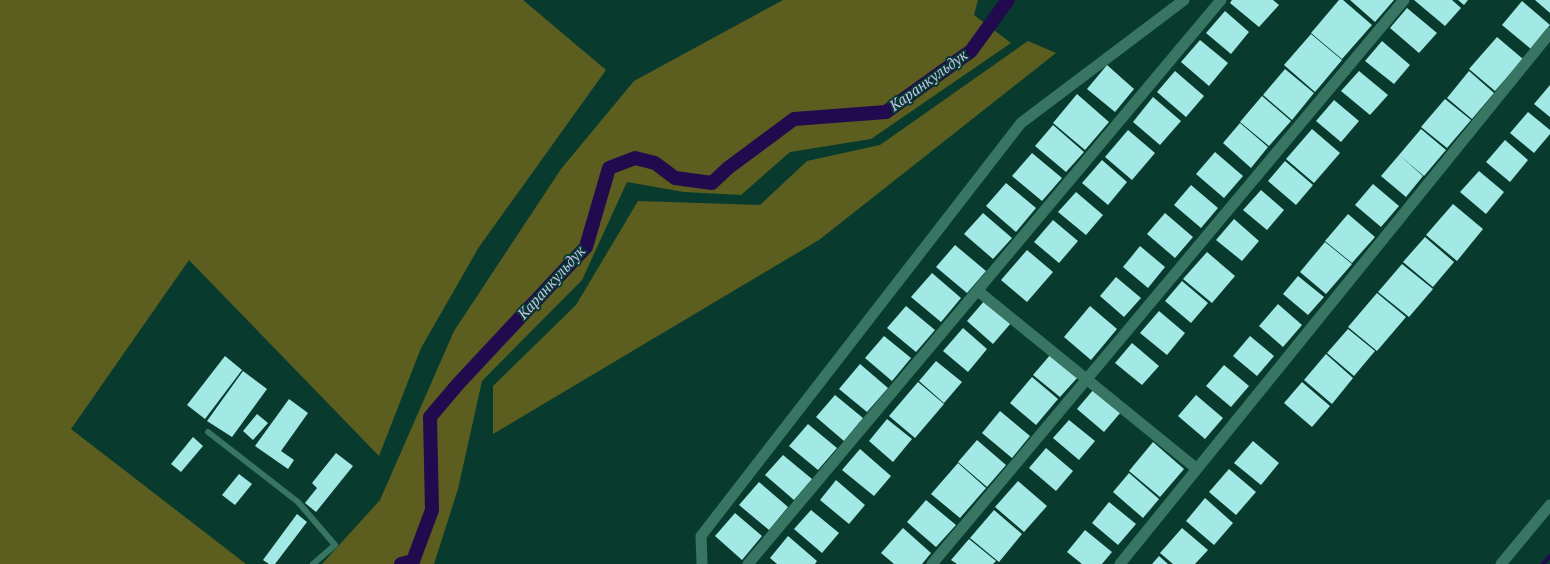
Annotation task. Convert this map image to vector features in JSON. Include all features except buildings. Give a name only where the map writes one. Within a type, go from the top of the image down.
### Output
[{"type":"street","points":[[702,564],[701,536],[1021,123],[1184,0]]},
{"type":"street","points":[[748,564],[1221,0]]},
{"type":"street","points":[[932,564],[1404,0]]},
{"type":"street","points":[[1120,564],[1550,33]]},
{"type":"street","points":[[978,291],[1197,469]]},
{"type":"street","points":[[1501,564],[1550,505]]},
{"type":"lane","points":[[208,432],[298,502],[335,545],[313,564]]},
{"type":"shaded area","points":[[0,0],[523,0],[606,70],[479,247],[421,348],[379,456],[189,260],[71,429],[246,564],[0,564]]},
{"type":"shaded area","points":[[783,0],[978,0],[974,15],[1011,43],[871,139],[790,152],[741,195],[684,192],[627,182],[582,280],[482,381],[458,489],[434,564],[322,564],[380,500],[454,331],[561,169],[634,81]]},
{"type":"shaded area","points":[[1028,41],[1056,53],[819,240],[493,434],[493,386],[576,305],[638,201],[760,205],[807,161],[880,145]]},
{"type":"waterway","name":"Каранкульдук","points":[[401,564],[413,561],[432,510],[430,417],[458,384],[586,247],[609,168],[635,158],[655,163],[675,178],[712,183],[728,168],[794,119],[886,112],[971,51],[1008,0]]},
{"type":"waterway","points":[[1543,564],[1550,556]]}]
